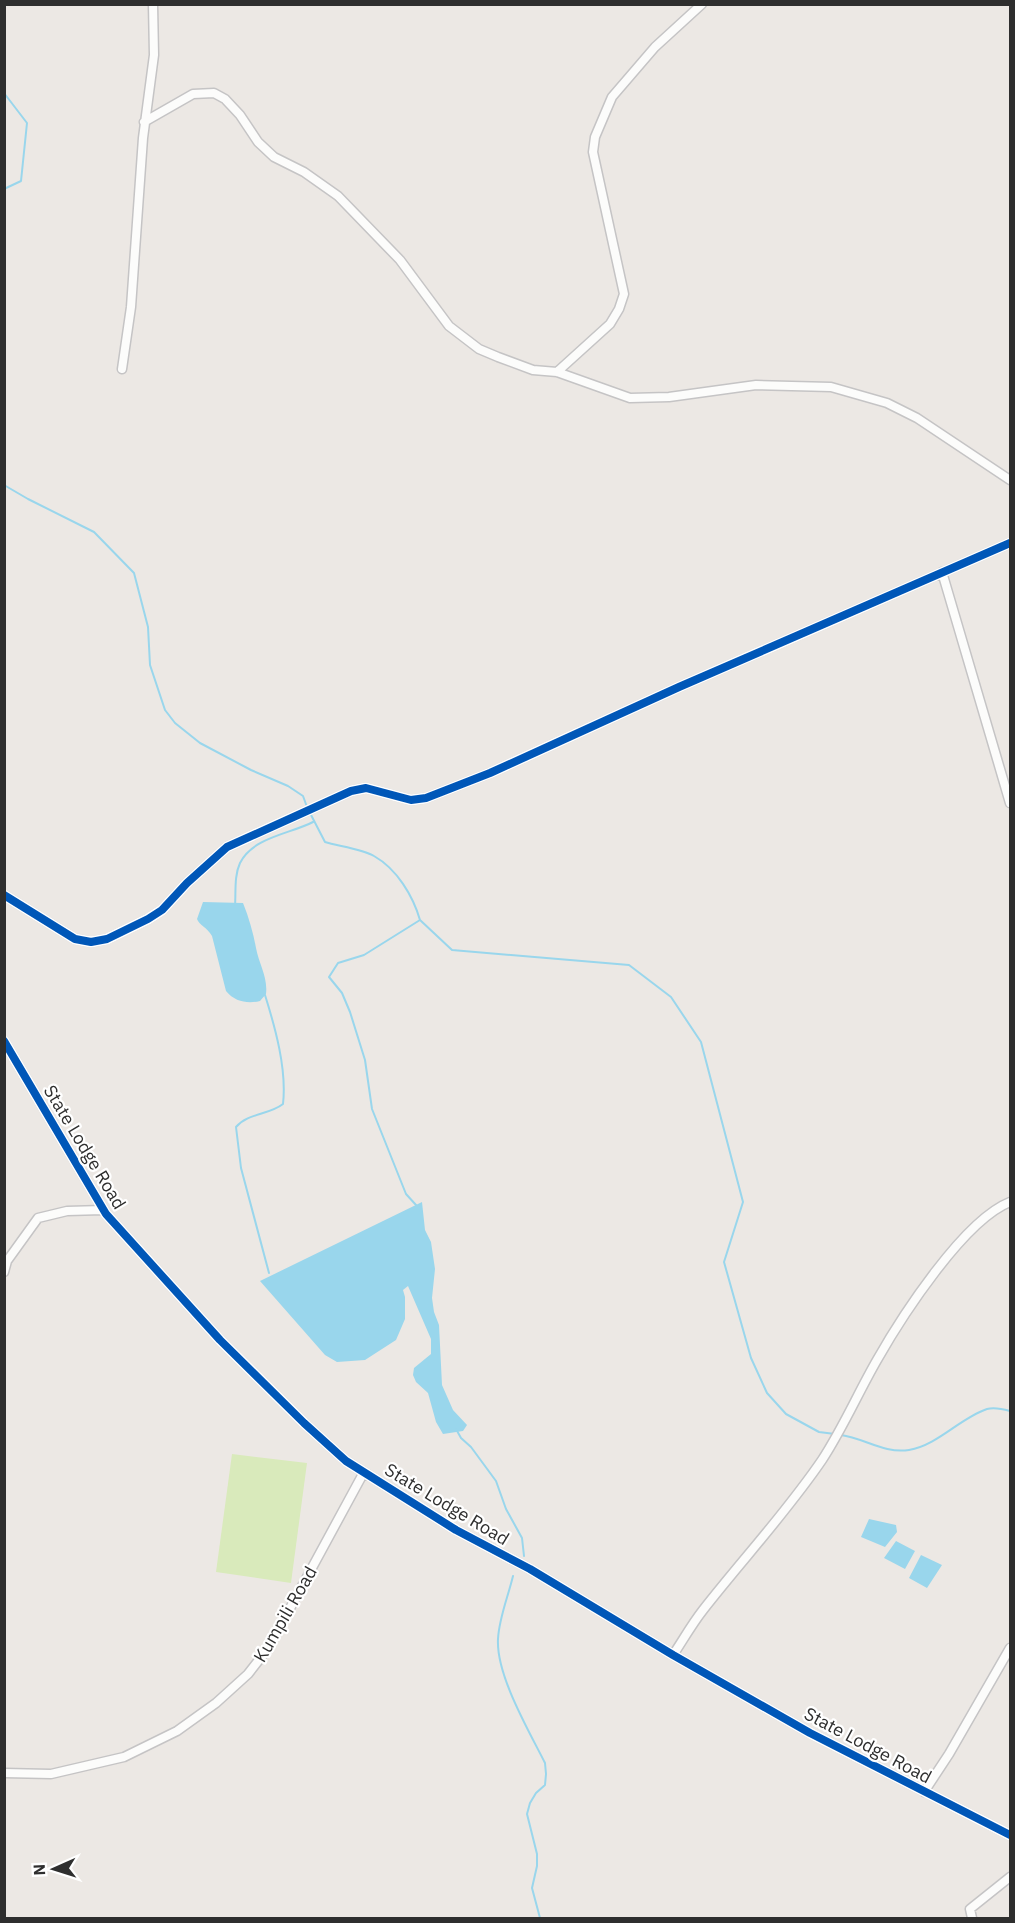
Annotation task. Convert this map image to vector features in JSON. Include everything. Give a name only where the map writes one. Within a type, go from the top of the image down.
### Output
[{"type":"street","points":[[122,369],[131,307],[144,122],[154,55],[153,4]]},
{"type":"street","points":[[557,372],[610,324],[619,309],[624,294],[594,152],[599,125],[612,97],[655,47],[702,4]]},
{"type":"street","points":[[144,122],[193,94],[214,93],[225,99],[258,141],[274,157],[304,172],[338,196],[400,260],[441,317],[462,338],[479,349],[533,370],[557,372],[630,398],[669,397],[756,385],[831,387],[887,404],[917,418],[1011,480]]},
{"type":"street","points":[[4,895],[75,939],[91,942],[107,939],[148,920],[162,910],[193,877],[227,847],[325,803],[360,788],[411,800],[426,798],[490,773],[1011,543]]},
{"type":"street","points":[[942,572],[1011,802]]},
{"type":"street","name":"State Lodge Road","points":[[4,1041],[103,1210],[147,1262],[220,1340],[346,1461],[456,1530],[530,1569],[672,1655],[810,1733],[1011,1834]]},
{"type":"street","points":[[672,1655],[701,1612],[783,1513],[822,1460],[841,1429],[876,1360],[947,1257],[966,1234],[1000,1206],[1011,1202]]},
{"type":"street","points":[[4,1272],[6,1261],[38,1218],[68,1211],[103,1210]]},
{"type":"street","name":"Kumpili Road","points":[[4,1773],[51,1774],[124,1757],[177,1731],[216,1703],[248,1674],[269,1647],[364,1472]]},
{"type":"street","points":[[924,1792],[1011,1648]]},
{"type":"street","points":[[972,1918],[970,1909],[1011,1877]]},
{"type":"green space","points":[[232,1454],[307,1463],[291,1583],[216,1572]]},
{"type":"water","points":[[203,902],[243,903],[266,982],[266,994],[260,1001],[242,1001],[233,998],[226,991],[212,936],[197,919]]},
{"type":"water","points":[[422,1202],[425,1230],[431,1242],[435,1269],[432,1298],[439,1325],[442,1385],[453,1410],[467,1425],[463,1431],[443,1434],[436,1422],[428,1393],[416,1382],[413,1375],[414,1368],[431,1354],[431,1339],[408,1286],[403,1290],[405,1319],[396,1340],[365,1360],[337,1362],[325,1355],[260,1281]]},
{"type":"water","points":[[869,1519],[896,1525],[897,1532],[885,1547],[861,1537]]},
{"type":"water","points":[[896,1541],[915,1551],[905,1569],[884,1558]]},
{"type":"water","points":[[921,1555],[942,1565],[927,1588],[909,1578]]},
{"type":"waterway","points":[[4,93],[27,123],[21,181],[4,189]]},
{"type":"waterway","points":[[4,485],[94,532],[134,573],[148,627],[150,665],[165,710],[175,723],[200,743],[251,770],[288,786],[303,796],[307,807]]},
{"type":"waterway","points":[[310,813],[325,842],[369,854],[390,868],[403,884],[420,920],[364,955],[338,963],[329,977],[342,993],[350,1012],[365,1060],[372,1109],[406,1194],[416,1205]]},
{"type":"waterway","points":[[235,906],[237,873],[246,854],[273,837],[313,822]]},
{"type":"waterway","points":[[420,920],[452,950],[629,965],[671,997],[701,1042],[743,1202],[724,1262],[751,1358],[767,1393],[786,1414],[819,1432],[835,1434]]},
{"type":"waterway","points":[[265,995],[282,1063],[283,1104],[246,1119],[236,1127],[241,1168],[269,1273]]},
{"type":"waterway","points":[[841,1435],[891,1450],[909,1450],[930,1443],[968,1418],[987,1409],[1010,1411]]},
{"type":"waterway","points":[[456,1429],[496,1481],[506,1509],[522,1538],[524,1556]]},
{"type":"waterway","points":[[513,1576],[500,1623],[499,1653],[508,1686],[545,1763],[545,1785],[536,1793],[527,1814],[537,1854],[532,1888],[540,1918]]},
{"type":"cycle path","points":[[4,895],[75,939],[91,942],[107,939],[162,910],[187,883],[227,847],[351,791],[366,788],[411,800],[426,798],[490,773],[679,687],[1010,543]]},
{"type":"cycle path","points":[[4,1041],[106,1214],[220,1340],[346,1461],[456,1530],[530,1569],[673,1655],[810,1733],[1010,1835]]}]
